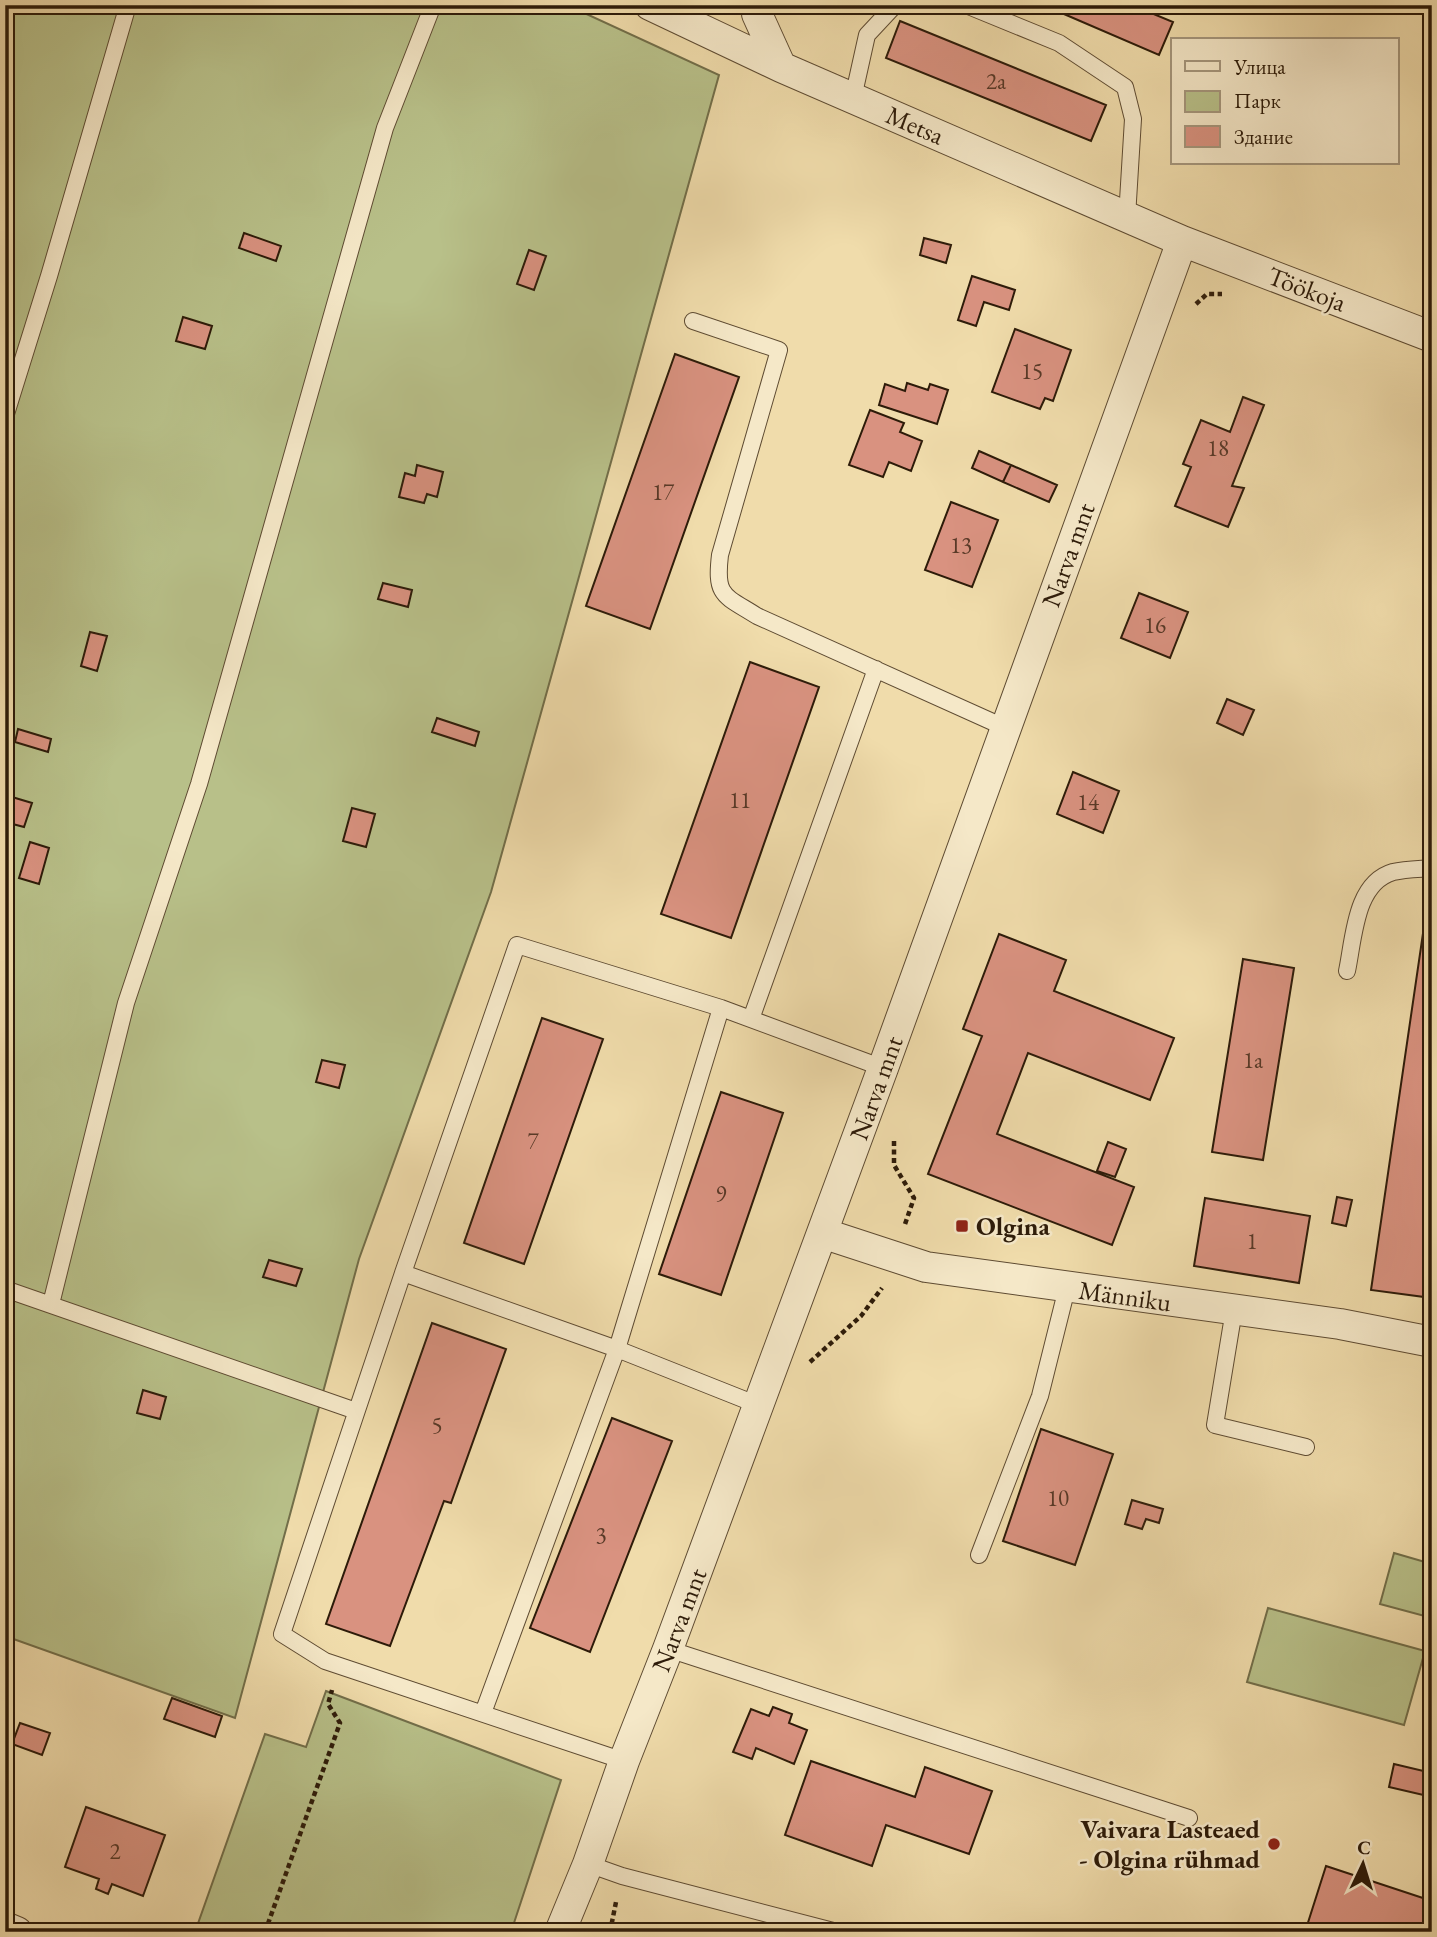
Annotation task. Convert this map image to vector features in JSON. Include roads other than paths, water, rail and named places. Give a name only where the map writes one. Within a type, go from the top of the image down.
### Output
[{"type":"street","name":"Metsa","points":[[650,5],[781,67],[1182,241]]},
{"type":"street","points":[[758,5],[757,14],[781,67]]},
{"type":"street","name":"Töökoja","points":[[1182,241],[1432,337]]},
{"type":"street","name":"Narva mnt","points":[[560,1932],[589,1864],[624,1761],[883,1068],[1182,241]]},
{"type":"street","name":"Männiku","points":[[822,1233],[926,1267],[1340,1324],[1432,1342]]},
{"type":"street","points":[[5,1927],[18,1932]]},
{"type":"lane","points":[[5,417],[128,5]]},
{"type":"lane","points":[[51,1304],[126,1003],[199,784],[385,128],[433,5]]},
{"type":"lane","points":[[853,98],[867,35],[895,5]]},
{"type":"lane","points":[[966,5],[1059,43],[1125,88],[1133,119],[1127,217]]},
{"type":"lane","points":[[693,321],[779,350],[720,555],[717,579],[724,596],[757,616],[1006,727]]},
{"type":"lane","points":[[751,1020],[876,669]]},
{"type":"lane","points":[[1348,971],[1362,902],[1373,883],[1393,872],[1432,868]]},
{"type":"lane","points":[[624,1761],[325,1661],[282,1634],[517,945],[721,1008],[883,1068]]},
{"type":"lane","points":[[483,1713],[617,1349],[721,1008]]},
{"type":"lane","points":[[403,1273],[617,1349],[758,1405]]},
{"type":"lane","points":[[979,1555],[1040,1396],[1067,1288]]},
{"type":"lane","points":[[5,1289],[356,1411]]},
{"type":"lane","points":[[1234,1310],[1215,1425],[1306,1447]]},
{"type":"lane","points":[[668,1649],[1189,1818]]},
{"type":"lane","points":[[589,1864],[622,1876],[837,1932]]},
{"type":"place","name":"Olgina","points":[[962,1226]]},
{"type":"place","name":"Vaivara Lasteaed - Olgina rühmad","points":[[1274,1844]]}]
